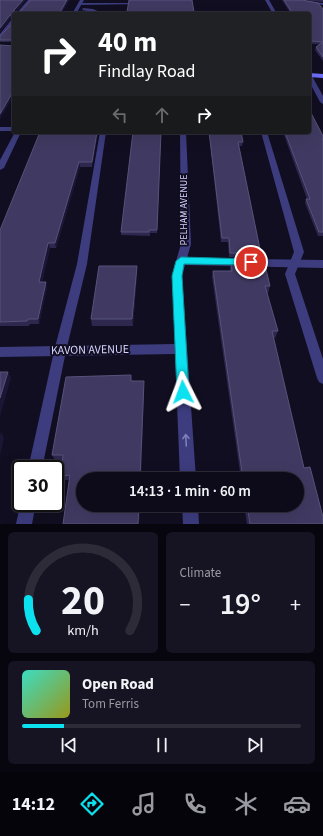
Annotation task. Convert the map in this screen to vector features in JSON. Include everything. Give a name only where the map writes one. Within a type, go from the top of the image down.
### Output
[{"type":"street","points":[[20,12],[30,0]]},
{"type":"street","points":[[267,0],[274,12]]},
{"type":"street","points":[[301,0],[320,4],[323,10]]},
{"type":"street","points":[[75,12],[80,2],[150,4]]},
{"type":"street","points":[[77,9],[92,10],[97,12]]},
{"type":"street","points":[[0,38],[12,23]]},
{"type":"street","points":[[311,76],[323,76]]},
{"type":"street","points":[[311,80],[323,102]]},
{"type":"street","points":[[0,129],[12,129]]},
{"type":"street","points":[[0,168],[17,134]]},
{"type":"street","points":[[37,460],[60,351],[82,264],[103,134]]},
{"type":"street","name":"PELHAM AVENUE","points":[[184,134],[186,244],[177,276],[188,472]]},
{"type":"street","points":[[265,134],[299,252],[290,274],[323,378]]},
{"type":"street","points":[[181,261],[323,264]]},
{"type":"street","name":"KAVON AVENUE","points":[[0,352],[180,349]]},
{"type":"street","points":[[24,524],[26,512]]},
{"type":"street","points":[[190,512],[191,524]]},
{"type":"building","points":[[0,0],[23,0],[14,12],[12,12],[12,15],[10,15],[0,28]]},
{"type":"building","points":[[31,0],[67,0],[60,12],[20,12]]},
{"type":"building","points":[[129,0],[192,0],[194,12],[127,12]]},
{"type":"building","points":[[284,0],[302,0],[318,3],[323,9],[323,42],[311,41],[311,12],[292,12]]},
{"type":"building","points":[[12,24],[12,40],[0,40],[0,36]]},
{"type":"building","points":[[323,42],[323,57],[316,47]]},
{"type":"building","points":[[0,45],[12,46],[12,93],[0,114]]},
{"type":"building","points":[[311,113],[323,136],[323,232],[319,232],[306,199],[310,199],[286,134],[311,134]]},
{"type":"building","points":[[39,134],[97,134],[92,162],[79,162],[55,243],[48,243],[39,282],[46,282],[38,319],[0,322],[0,230]]},
{"type":"building","points":[[133,134],[161,134],[157,230],[149,230],[149,232],[121,232]]},
{"type":"building","points":[[209,134],[241,134],[243,142],[238,142],[261,254],[230,253],[229,238],[222,238]]},
{"type":"building","points":[[231,261],[264,261],[270,286],[265,286],[278,331],[272,331],[304,468],[310,467],[323,517],[323,524],[250,524],[248,512],[304,512],[304,472],[242,472],[213,271],[232,271]]},
{"type":"building","points":[[99,266],[137,266],[132,319],[91,319]]},
{"type":"building","points":[[0,372],[8,372],[0,398]]},
{"type":"building","points":[[131,375],[131,381],[144,381],[140,472],[76,472],[76,512],[139,512],[138,524],[63,524],[70,475],[64,476],[63,455],[52,455],[66,377]]},
{"type":"route","points":[[183,392],[177,276],[181,261],[251,262]]}]
